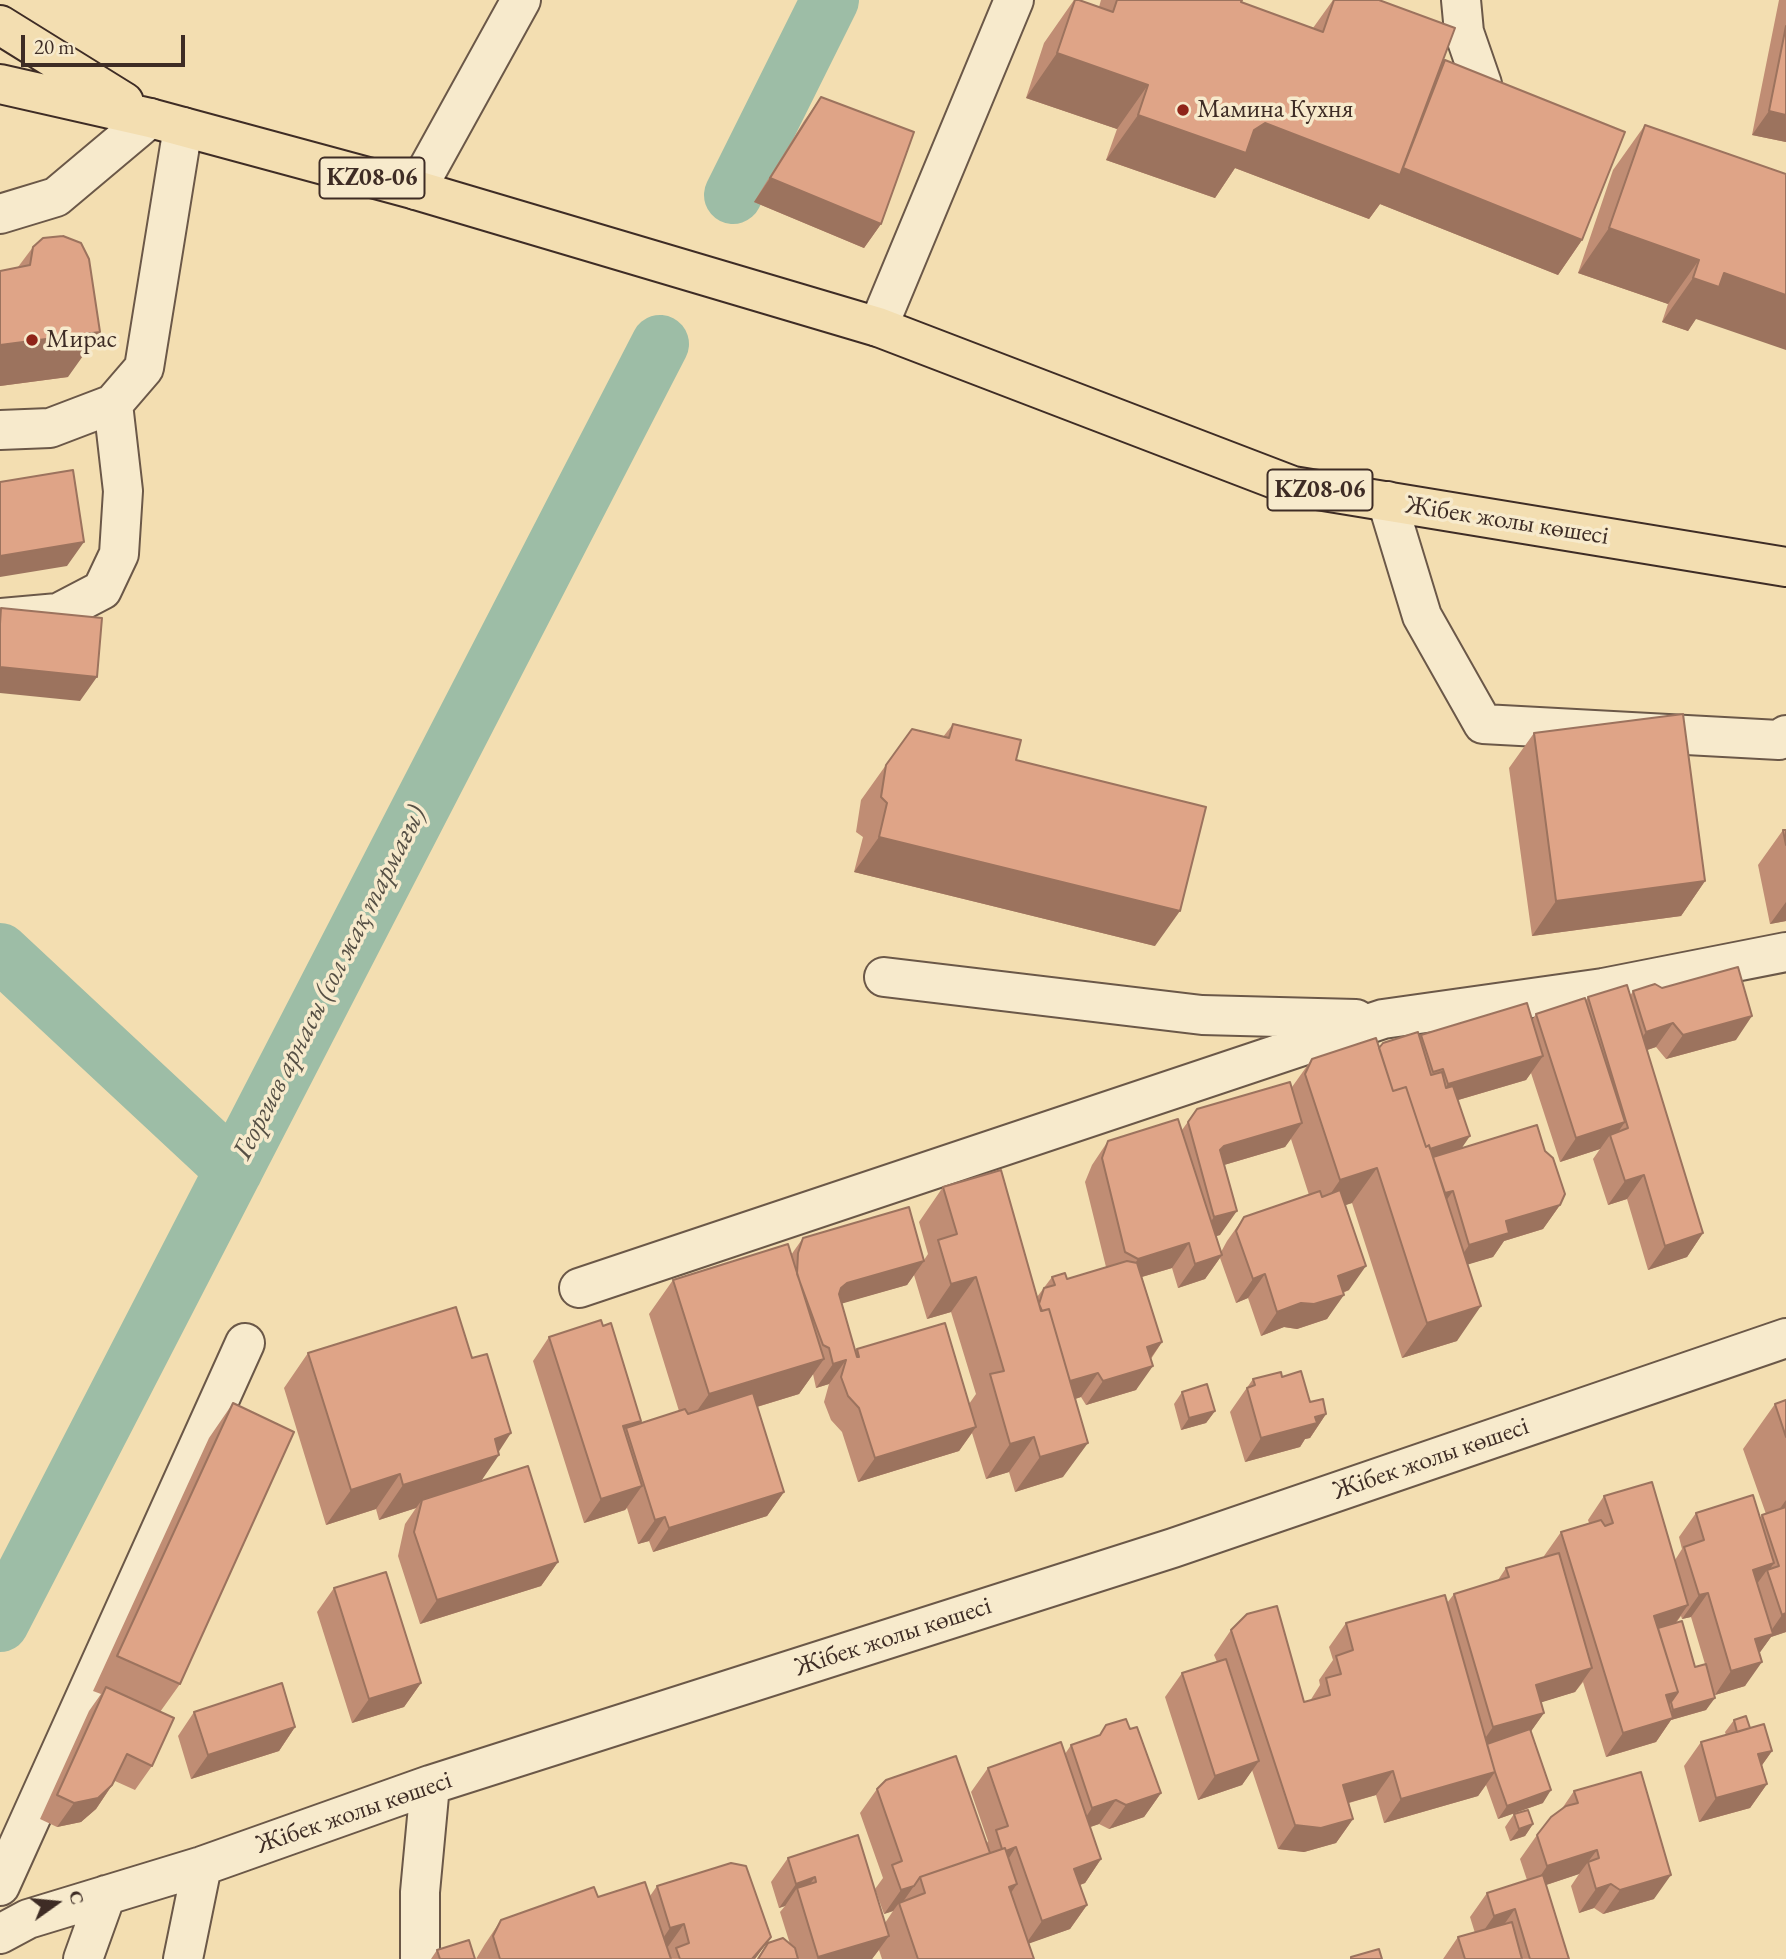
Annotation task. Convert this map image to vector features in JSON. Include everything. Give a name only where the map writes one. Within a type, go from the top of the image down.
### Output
[{"type":"highway","name":"KZ08-06","points":[[0,25],[166,122]]},
{"type":"highway","name":"KZ08-06","points":[[0,84],[166,122],[416,190],[878,327]]},
{"type":"highway","name":"Жібек жолы көшесі","points":[[878,327],[1293,486],[1786,567]]},
{"type":"street","points":[[416,190],[521,0]]},
{"type":"street","points":[[878,327],[1014,0]]},
{"type":"street","points":[[1461,0],[1464,32],[1482,84]]},
{"type":"street","points":[[0,214],[56,197],[166,122]]},
{"type":"street","points":[[0,430],[50,428],[113,404],[144,368],[166,122]]},
{"type":"street","points":[[0,618],[58,613],[102,590],[119,554],[122,491],[113,404]]},
{"type":"street","points":[[1387,501],[1422,616],[1483,724],[1779,740],[1786,735]]},
{"type":"street","points":[[884,977],[1202,1015],[1383,1019],[1603,988],[1786,952]]},
{"type":"street","points":[[579,1288],[1383,1019]]},
{"type":"street","name":"Жібек жолы көшесі","points":[[0,1934],[28,1919],[202,1866],[430,1785],[1172,1548],[1786,1338]]},
{"type":"street","points":[[0,1886],[246,1343]]},
{"type":"street","points":[[420,1959],[420,1892],[430,1785]]},
{"type":"street","points":[[183,1959],[202,1866]]},
{"type":"street","points":[[82,1959],[106,1895]]},
{"type":"building","points":[[1075,0],[1113,12],[1117,0],[1242,0],[1241,2],[1323,32],[1334,0],[1379,0],[1455,28],[1400,175],[1265,123],[1254,130],[1246,153],[1138,115],[1148,85],[1057,53]]},
{"type":"building","points":[[1786,26],[1786,115],[1769,111]]},
{"type":"building","points":[[1445,60],[1625,132],[1582,240],[1403,168]]},
{"type":"building","points":[[821,97],[914,132],[881,224],[770,178]]},
{"type":"building","points":[[1645,125],[1786,174],[1786,295],[1724,273],[1719,287],[1693,278],[1699,260],[1609,228]]},
{"type":"building","points":[[63,236],[81,243],[89,259],[100,332],[0,345],[0,271],[30,265],[33,247],[43,238]]},
{"type":"building","points":[[73,470],[84,542],[0,556],[0,482]]},
{"type":"building","points":[[1,608],[102,618],[97,677],[0,667]]},
{"type":"building","points":[[1683,714],[1705,881],[1556,901],[1534,733]]},
{"type":"building","points":[[953,724],[1021,740],[1016,760],[1206,807],[1180,911],[879,837],[887,803],[881,797],[886,765],[912,729],[949,738]]},
{"type":"building","points":[[1738,967],[1752,1016],[1683,1035],[1673,1023],[1646,1032],[1633,991],[1655,984],[1662,988]]},
{"type":"building","points":[[1627,985],[1703,1233],[1665,1246],[1644,1175],[1625,1181],[1610,1135],[1628,1128],[1588,997]]},
{"type":"building","points":[[1585,998],[1625,1122],[1576,1138],[1536,1014]]},
{"type":"building","points":[[1527,1003],[1543,1056],[1448,1084],[1443,1069],[1433,1072],[1421,1035]]},
{"type":"building","points":[[1418,1032],[1431,1075],[1442,1072],[1446,1088],[1453,1086],[1470,1136],[1430,1149],[1429,1145],[1426,1147],[1406,1087],[1393,1091],[1379,1048],[1383,1043]]},
{"type":"building","points":[[1376,1038],[1393,1091],[1406,1087],[1426,1147],[1429,1145],[1481,1306],[1427,1323],[1377,1168],[1340,1180],[1305,1074],[1312,1059]]},
{"type":"building","points":[[1290,1082],[1302,1123],[1224,1146],[1220,1150],[1237,1211],[1214,1217],[1188,1122],[1197,1109]]},
{"type":"building","points":[[1178,1119],[1222,1255],[1195,1264],[1189,1243],[1138,1259],[1125,1252],[1102,1158],[1108,1141]]},
{"type":"building","points":[[1537,1125],[1545,1151],[1553,1158],[1565,1194],[1560,1205],[1506,1221],[1509,1233],[1469,1245],[1453,1191],[1445,1193],[1433,1157]]},
{"type":"building","points":[[1001,1170],[1041,1311],[1049,1309],[1088,1443],[1040,1457],[1034,1437],[1010,1444],[990,1374],[1004,1371],[976,1277],[951,1284],[938,1240],[957,1234],[943,1187]]},
{"type":"building","points":[[1340,1190],[1366,1266],[1338,1276],[1344,1295],[1314,1304],[1301,1303],[1277,1312],[1265,1274],[1253,1279],[1236,1231],[1244,1217],[1320,1191],[1322,1197]]},
{"type":"building","points":[[909,1207],[924,1261],[847,1283],[841,1288],[839,1294],[857,1357],[857,1349],[945,1323],[976,1427],[875,1458],[859,1408],[848,1396],[841,1377],[846,1360],[833,1364],[829,1348],[823,1345],[797,1274],[798,1253],[803,1238]]},
{"type":"building","points":[[788,1244],[824,1359],[709,1394],[673,1280]]},
{"type":"building","points":[[1127,1261],[1137,1263],[1162,1342],[1147,1347],[1153,1366],[1103,1381],[1098,1373],[1070,1381],[1049,1309],[1042,1311],[1039,1304],[1044,1288],[1055,1285],[1052,1277],[1065,1273],[1067,1279]]},
{"type":"building","points":[[456,1307],[472,1358],[487,1354],[511,1433],[495,1439],[499,1455],[403,1485],[400,1474],[351,1490],[308,1353]]},
{"type":"building","points":[[601,1320],[603,1326],[611,1323],[641,1421],[623,1426],[642,1486],[601,1499],[549,1337]]},
{"type":"building","points":[[1301,1371],[1310,1402],[1323,1399],[1326,1414],[1315,1417],[1317,1423],[1261,1438],[1247,1388],[1255,1385],[1253,1379],[1281,1372],[1282,1377]]},
{"type":"building","points":[[1207,1384],[1215,1411],[1189,1418],[1182,1392]]},
{"type":"building","points":[[753,1393],[784,1492],[669,1528],[665,1517],[655,1520],[626,1428],[685,1409],[688,1414]]},
{"type":"building","points":[[1786,1400],[1786,1437],[1775,1404]]},
{"type":"building","points":[[233,1403],[294,1432],[180,1684],[117,1656]]},
{"type":"building","points":[[528,1466],[558,1562],[437,1600],[414,1532],[422,1500]]},
{"type":"building","points":[[1652,1482],[1688,1605],[1654,1616],[1678,1692],[1666,1695],[1673,1718],[1623,1733],[1561,1532],[1601,1520],[1605,1526],[1613,1523],[1604,1496]]},
{"type":"building","points":[[1753,1495],[1774,1563],[1753,1570],[1773,1634],[1755,1639],[1762,1662],[1731,1671],[1708,1593],[1699,1595],[1684,1547],[1704,1540],[1696,1513]]},
{"type":"building","points":[[1786,1507],[1786,1613],[1782,1615],[1767,1570],[1779,1566],[1762,1515]]},
{"type":"building","points":[[1559,1553],[1592,1668],[1536,1685],[1544,1713],[1493,1727],[1454,1594],[1509,1577],[1506,1568]]},
{"type":"building","points":[[386,1572],[421,1683],[369,1699],[334,1588]]},
{"type":"building","points":[[1445,1595],[1495,1772],[1401,1799],[1393,1771],[1343,1785],[1353,1819],[1321,1828],[1295,1825],[1231,1630],[1247,1614],[1277,1606],[1304,1702],[1330,1695],[1326,1678],[1341,1674],[1336,1656],[1353,1650],[1346,1623]]},
{"type":"building","points":[[1682,1621],[1695,1667],[1706,1664],[1715,1698],[1673,1710],[1671,1702],[1678,1692],[1658,1628]]},
{"type":"building","points":[[1226,1659],[1259,1761],[1215,1776],[1182,1673]]},
{"type":"building","points":[[282,1683],[295,1727],[208,1755],[194,1712]]},
{"type":"building","points":[[106,1687],[174,1718],[152,1766],[127,1754],[112,1785],[98,1798],[74,1803],[57,1795]]},
{"type":"building","points":[[1746,1716],[1750,1728],[1737,1732],[1734,1720]]},
{"type":"building","points":[[1126,1719],[1130,1729],[1137,1727],[1161,1793],[1126,1805],[1116,1800],[1092,1808],[1071,1745],[1100,1735],[1106,1725]]},
{"type":"building","points":[[1764,1724],[1772,1751],[1758,1754],[1767,1784],[1716,1798],[1701,1742]]},
{"type":"building","points":[[1530,1729],[1551,1790],[1507,1806],[1487,1744]]},
{"type":"building","points":[[1061,1742],[1101,1859],[1074,1869],[1087,1905],[1042,1921],[1016,1847],[1006,1851],[1005,1848],[1002,1849],[996,1830],[1008,1826],[988,1768]]},
{"type":"building","points":[[956,1756],[990,1853],[920,1877],[914,1886],[901,1890],[892,1865],[902,1861],[877,1789],[886,1780]]},
{"type":"building","points":[[1641,1772],[1671,1875],[1620,1890],[1611,1884],[1596,1889],[1588,1862],[1599,1858],[1597,1850],[1547,1866],[1537,1835],[1551,1817],[1566,1806],[1578,1803],[1574,1791]]},
{"type":"building","points":[[1528,1810],[1533,1824],[1519,1829],[1514,1814]]},
{"type":"building","points":[[858,1835],[889,1936],[818,1957],[797,1888],[816,1882],[815,1877],[796,1884],[788,1858]]},
{"type":"building","points":[[1005,1848],[1017,1884],[1009,1887],[1034,1959],[918,1959],[899,1903],[925,1893],[920,1877]]},
{"type":"building","points":[[731,1863],[746,1866],[771,1937],[752,1959],[680,1959],[676,1948],[689,1943],[684,1924],[670,1928],[657,1886]]},
{"type":"building","points":[[1543,1875],[1569,1959],[1530,1959],[1515,1909],[1494,1916],[1487,1893]]},
{"type":"building","points":[[645,1882],[671,1959],[500,1959],[493,1936],[501,1920],[594,1887],[598,1897]]},
{"type":"building","points":[[1512,1922],[1522,1959],[1465,1959],[1458,1937]]},
{"type":"building","points":[[783,1938],[795,1948],[798,1959],[758,1959],[768,1943]]},
{"type":"building","points":[[469,1940],[475,1959],[440,1959],[437,1950]]},
{"type":"building","points":[[1379,1949],[1382,1959],[1351,1959],[1351,1957]]},
{"type":"waterway","points":[[733,195],[830,0]]},
{"type":"waterway","name":"Георгиев арнасы (сол жақ тармағы)","points":[[0,1623],[660,344]]},
{"type":"waterway","points":[[0,952],[234,1170]]},
{"type":"place","name":"Мамина Кухня","points":[[1183,110]]},
{"type":"place","name":"Мирас","points":[[32,340]]}]
